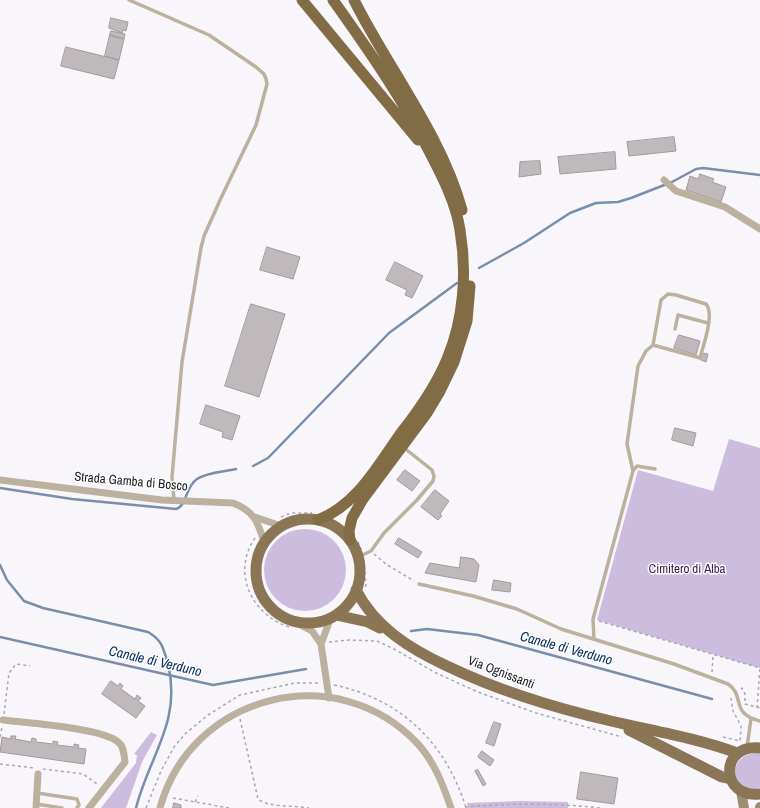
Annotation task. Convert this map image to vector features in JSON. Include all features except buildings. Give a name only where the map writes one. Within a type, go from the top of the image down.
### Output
[{"type":"highway","points":[[302,0],[402,119],[435,162]]},
{"type":"highway","points":[[318,516],[339,510],[356,493],[420,408],[448,358],[459,320],[464,271],[460,229],[448,189],[435,162],[410,113],[384,71],[333,0]]},
{"type":"highway","points":[[351,0],[362,16]]},
{"type":"highway","points":[[350,535],[352,518],[363,499],[402,447],[439,393],[454,362],[467,321],[472,271],[467,228],[455,186],[417,111],[354,0]]},
{"type":"main road","points":[[318,516],[350,535],[360,556],[361,590],[333,616],[315,622],[294,625],[272,609],[259,589],[256,565],[264,542],[281,526],[299,519],[318,516]]},
{"type":"main road","name":"Via Ognissanti","points":[[361,590],[371,615],[390,632]]},
{"type":"main road","name":"Via Ognissanti","points":[[333,616],[368,622],[390,632],[432,659],[471,678],[522,697],[610,721],[717,745],[737,753]]},
{"type":"main road","name":"Via Ognissanti","points":[[610,721],[722,777],[731,779]]},
{"type":"main road","points":[[760,748],[748,747],[737,753],[730,765],[731,779],[741,791],[747,794],[760,794]]},
{"type":"main road","points":[[741,791],[744,808]]},
{"type":"street","points":[[664,180],[670,187],[725,207],[760,228]]},
{"type":"street","name":"Strada Gamba di Bosco","points":[[0,480],[123,496],[233,502],[242,506],[255,517],[281,526]]},
{"type":"street","name":"Strada Gamba di Bosco","points":[[255,517],[264,542]]},
{"type":"street","points":[[320,644],[333,616]]},
{"type":"street","points":[[294,625],[312,631],[320,644],[329,698]]},
{"type":"street","points":[[160,808],[163,796],[176,770],[192,746],[214,726],[238,711],[268,701],[297,697],[341,700],[370,710],[394,724],[411,738],[427,756],[443,781],[452,808]]},
{"type":"street","points":[[3,720],[100,733],[118,741],[124,751],[125,762],[89,808]]},
{"type":"street","points":[[36,806],[38,774]]},
{"type":"lane","points":[[129,0],[209,34],[264,74],[266,84],[256,125],[215,211],[201,248],[182,362],[172,477],[176,500]]},
{"type":"lane","points":[[594,639],[593,619],[632,470],[627,444],[638,366],[646,351],[653,345],[662,300],[668,294],[706,304],[710,310],[700,358],[653,345]]},
{"type":"lane","points":[[675,330],[678,315],[708,323]]},
{"type":"lane","points":[[360,556],[371,551],[384,533],[417,500],[433,481],[434,476],[432,470],[402,447]]},
{"type":"lane","points":[[632,470],[637,466],[655,469]]},
{"type":"lane","points":[[419,584],[473,596],[516,609],[561,629],[674,664],[728,684],[736,692],[738,706],[746,716],[760,721]]},
{"type":"lane","points":[[748,747],[751,719]]},
{"type":"lane","points":[[36,793],[77,799],[80,805],[77,808]]},
{"type":"lane","points":[[36,806],[62,808]]},
{"type":"path","points":[[269,522],[291,513],[318,516]]},
{"type":"path","points":[[261,531],[254,539],[245,561],[244,571],[249,594],[262,612],[281,624],[294,625]]},
{"type":"path","points":[[350,535],[358,542],[361,590]]},
{"type":"path","points":[[371,551],[386,564],[419,584]]},
{"type":"path","points":[[593,619],[760,668],[759,708],[745,704],[745,694],[742,688],[733,694],[731,703],[733,711],[741,726],[740,741],[720,736],[717,745]]},
{"type":"path","points":[[712,678],[713,654]]},
{"type":"path","points":[[0,737],[9,673],[16,664],[30,666]]},
{"type":"path","points":[[146,808],[161,771],[174,747],[185,734],[208,715],[240,696],[295,683],[327,684],[358,691],[375,698],[406,717],[425,734],[444,759],[453,773],[465,807],[539,803],[567,804],[600,808]]},
{"type":"path","points":[[238,711],[258,798],[265,805],[273,807],[309,808]]},
{"type":"path","points":[[0,764],[83,774],[97,784]]},
{"type":"path","points":[[163,796],[229,808]]},
{"type":"path","points":[[195,802],[198,796]]},
{"type":"green space","name":"Cimitero di Alba","points":[[729,439],[760,448],[760,668],[597,620],[638,470],[713,491]]},
{"type":"green space","points":[[305,529],[321,532],[334,541],[343,554],[346,570],[343,586],[334,599],[321,608],[305,611],[289,608],[276,599],[267,586],[264,570],[267,554],[276,541],[289,532]]},
{"type":"green space","points":[[151,732],[157,735],[142,762],[126,808],[101,808],[136,763],[137,755],[134,754]]},
{"type":"green space","points":[[760,754],[760,788],[751,789],[744,787],[736,775],[736,767],[739,761],[746,755]]},
{"type":"green space","points":[[521,801],[568,802],[568,808],[468,808],[467,803]]},
{"type":"waterway","points":[[479,268],[524,243],[570,213],[596,203],[618,202],[631,198],[672,182],[696,169],[703,168],[760,175]]},
{"type":"waterway","points":[[253,466],[268,458],[389,333],[457,283]]},
{"type":"waterway","points":[[0,488],[72,499],[176,509],[180,507],[193,482],[197,479],[211,474],[236,469]]},
{"type":"waterway","points":[[0,565],[7,580],[24,601],[43,608],[148,632],[153,635],[162,645],[168,664],[171,685],[171,704],[162,738],[136,808]]},
{"type":"waterway","name":"Canale di Verduno","points":[[411,631],[427,629],[478,635],[712,699]]},
{"type":"waterway","name":"Canale di Verduno","points":[[0,637],[213,685],[306,669]]}]
